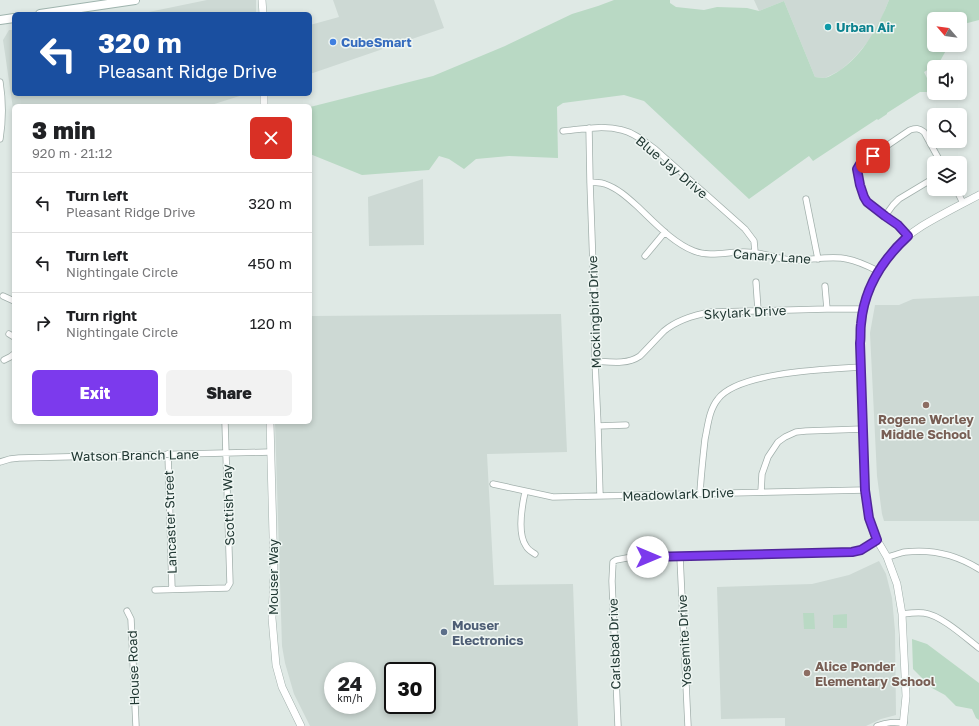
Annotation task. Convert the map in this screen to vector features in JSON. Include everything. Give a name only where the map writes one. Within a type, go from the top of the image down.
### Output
[{"type":"main road","points":[[54,12],[135,0]]},
{"type":"main road","points":[[0,20],[12,18]]},
{"type":"street","points":[[262,0],[262,12]]},
{"type":"street","points":[[0,82],[2,91],[3,121],[0,139]]},
{"type":"street","name":"Blue Jay Drive","points":[[563,130],[607,127],[628,132],[641,139],[744,229],[754,240],[755,252]]},
{"type":"street","name":"Mockingbird Drive","points":[[589,128],[600,496]]},
{"type":"street","points":[[908,236],[898,225],[871,206],[864,197],[857,169],[860,164],[910,130],[916,128],[924,132],[937,156]]},
{"type":"street","name":"Canary Lane","points":[[590,182],[602,183],[625,195],[681,245],[695,251],[705,253],[755,252],[792,260],[846,259],[860,262],[878,271]]},
{"type":"street","points":[[885,216],[899,199],[927,182]]},
{"type":"street","points":[[877,726],[892,722],[903,724],[906,696],[902,614],[897,584],[887,558],[877,540],[869,518],[865,490],[861,324],[867,295],[872,283],[878,271],[896,248],[921,226],[979,195]]},
{"type":"street","points":[[960,196],[963,203]]},
{"type":"street","points":[[806,199],[818,259]]},
{"type":"street","points":[[645,256],[665,232]]},
{"type":"street","points":[[756,282],[758,310]]},
{"type":"street","points":[[826,286],[827,309]]},
{"type":"street","points":[[3,296],[12,300]]},
{"type":"street","name":"Skylark Drive","points":[[595,361],[621,362],[636,359],[664,331],[677,322],[694,315],[711,312],[758,310],[864,309]]},
{"type":"street","points":[[4,360],[12,356]]},
{"type":"street","points":[[700,493],[703,456],[709,417],[718,398],[723,393],[743,383],[770,376],[811,370],[861,367]]},
{"type":"street","name":"Scottish Way","points":[[172,589],[227,588],[230,580],[225,424]]},
{"type":"street","name":"Mouser Way","points":[[270,424],[274,573],[272,618],[276,665],[282,687],[301,726]]},
{"type":"street","points":[[598,426],[626,425]]},
{"type":"street","points":[[761,492],[764,465],[768,456],[778,442],[785,437],[796,432],[863,429]]},
{"type":"street","name":"Watson Branch Lane","points":[[0,462],[10,458],[270,452]]},
{"type":"street","name":"Lancaster Street","points":[[168,454],[172,589]]},
{"type":"street","name":"Meadowlark Drive","points":[[493,484],[553,497],[865,490]]},
{"type":"street","points":[[525,492],[522,507],[521,529],[523,541],[526,547],[535,554]]},
{"type":"street","points":[[680,557],[852,552],[861,550],[877,540]]},
{"type":"street","points":[[887,558],[904,552],[928,551],[943,553],[959,558],[979,569]]},
{"type":"street","name":"Carlsbad Drive","points":[[618,726],[612,581],[613,562],[632,557],[680,557]]},
{"type":"street","name":"Yosemite Drive","points":[[680,557],[688,726]]},
{"type":"street","points":[[155,590],[172,589]]},
{"type":"street","name":"House Road","points":[[127,611],[131,619],[136,726]]},
{"type":"street","points":[[902,614],[925,613],[936,616],[979,648]]},
{"type":"shaded area","points":[[207,0],[256,0],[256,12],[149,12]]},
{"type":"shaded area","points":[[333,0],[434,0],[444,28],[312,73],[312,24],[339,17]]},
{"type":"shaded area","points":[[754,0],[889,0],[871,38],[855,57],[841,70],[825,78],[815,77],[784,1],[759,11]]},
{"type":"shaded area","points":[[9,30],[12,30],[12,96],[240,96],[214,104],[12,104],[3,40]]},
{"type":"shaded area","points":[[423,179],[424,245],[369,246],[368,197]]},
{"type":"shaded area","name":"Rogene Worley Middle School","points":[[979,296],[979,521],[884,521],[877,476],[870,333],[875,305],[899,305],[913,299]]},
{"type":"shaded area","points":[[561,314],[567,452],[487,454],[494,585],[573,584],[578,726],[310,726],[294,694],[285,663],[282,646],[275,424],[312,424],[312,316]]},
{"type":"shaded area","name":"Alice Ponder Elementary School","points":[[879,561],[886,574],[892,598],[895,631],[896,715],[881,719],[866,726],[785,726],[785,718],[721,719],[717,587],[812,584],[849,575]]},
{"type":"green space","points":[[614,0],[670,0],[670,3],[676,7],[704,10],[717,7],[747,8],[759,11],[784,1],[815,77],[826,78],[842,69],[867,43],[874,32],[889,0],[979,0],[979,20],[967,23],[967,12],[927,12],[927,52],[945,52],[941,60],[927,60],[927,70],[924,72],[927,78],[927,92],[920,92],[813,161],[809,156],[749,199],[644,101],[624,95],[563,103],[557,107],[558,158],[509,156],[476,159],[464,169],[449,159],[439,156],[429,170],[362,175],[312,155],[312,106],[433,76],[505,46],[572,14]]},
{"type":"green space","points":[[803,613],[814,613],[815,629],[804,629]]},
{"type":"green space","points":[[847,614],[847,628],[833,628],[833,615]]},
{"type":"green space","points":[[912,639],[927,644],[979,683],[979,720],[976,718],[972,709],[956,706],[945,695],[932,688],[913,669]]},
{"type":"place","name":"Urban Air","points":[[828,27]]},
{"type":"place","name":"CubeSmart","points":[[333,42]]},
{"type":"place","name":"Rogene Worley Middle School","points":[[926,405]]},
{"type":"place","name":"Mouser Electronics","points":[[444,632]]},
{"type":"place","name":"Alice Ponder Elementary School","points":[[807,673]]},
{"type":"route","points":[[648,557],[852,552],[861,550],[877,540],[869,518],[865,490],[860,343],[861,324],[867,295],[878,271],[896,248],[908,236],[898,225],[871,206],[864,197],[857,169],[860,164],[873,156]]}]
